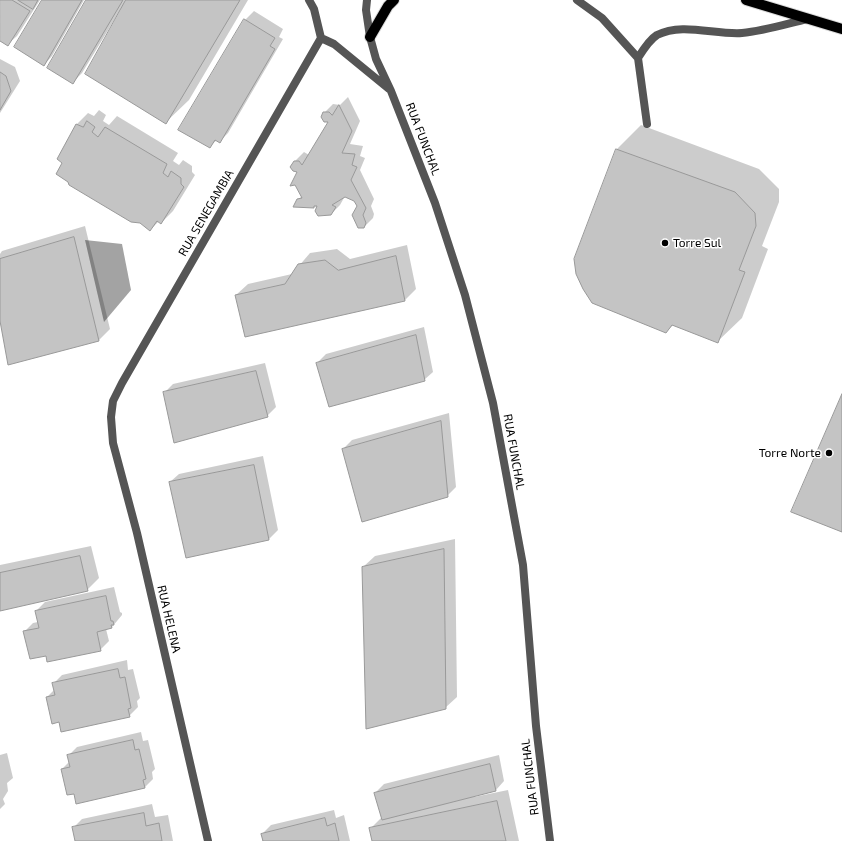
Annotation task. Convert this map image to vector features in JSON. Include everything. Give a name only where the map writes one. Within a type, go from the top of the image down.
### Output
[{"type":"main road","points":[[370,37],[388,6],[394,0]]},
{"type":"main road","points":[[746,0],[811,18],[842,29]]},
{"type":"street","points":[[309,0],[314,9],[321,38]]},
{"type":"street","name":"RUA FUNCHAL","points":[[367,0],[366,10],[370,37],[376,59],[391,91],[444,231],[465,295],[493,403],[523,565],[536,726],[550,841]]},
{"type":"street","points":[[577,0],[602,18],[638,58],[647,124]]},
{"type":"street","points":[[638,58],[648,44],[657,36],[669,31],[685,30],[726,34],[744,33],[811,18]]},
{"type":"street","name":"RUA FUNCHAL","points":[[321,38],[334,44],[391,91]]},
{"type":"street","name":"RUA SENEGAMBIA","points":[[113,401],[321,38]]},
{"type":"street","name":"RUA HELENA","points":[[113,401],[111,417],[114,444],[137,533],[208,841]]},
{"type":"shaded area","points":[[85,240],[122,244],[131,290],[104,322]]},
{"type":"building","points":[[0,0],[12,0],[30,11],[8,46],[0,41]]},
{"type":"building","points":[[18,0],[38,0],[33,9]]},
{"type":"building","points":[[42,0],[82,0],[44,66],[14,47]]},
{"type":"building","points":[[86,0],[123,0],[73,84],[47,68]]},
{"type":"building","points":[[126,0],[240,0],[166,124],[85,74]]},
{"type":"building","points":[[244,19],[275,38],[270,46],[275,49],[220,143],[215,140],[210,148],[178,130]]},
{"type":"building","points":[[0,72],[6,76],[11,91],[0,110]]},
{"type":"building","points":[[339,105],[352,131],[342,153],[355,154],[352,165],[357,167],[351,180],[366,208],[363,215],[366,223],[364,228],[358,228],[352,215],[357,206],[354,201],[345,197],[332,205],[336,207],[331,215],[318,216],[315,211],[317,206],[314,206],[314,208],[293,207],[297,199],[302,198],[295,185],[290,186],[297,172],[293,171],[290,167],[294,161],[299,161],[302,165],[328,122],[324,122],[321,117],[323,112],[329,112],[332,115]]},
{"type":"building","points":[[87,121],[95,127],[92,132],[98,137],[105,127],[167,164],[163,173],[168,177],[171,171],[181,178],[181,184],[184,187],[161,224],[157,221],[150,231],[140,223],[131,222],[69,185],[68,182],[56,174],[62,163],[57,159],[76,124],[83,127]]},
{"type":"building","name":"Torre Sul","points":[[616,149],[735,192],[755,213],[756,226],[739,270],[745,272],[718,343],[672,325],[666,333],[592,303],[583,289],[576,274],[574,259]]},
{"type":"building","points":[[74,237],[99,341],[8,365],[0,321],[0,259]]},
{"type":"building","points":[[396,256],[405,301],[245,337],[235,295],[285,284],[298,264],[325,260],[338,270]]},
{"type":"building","points":[[416,335],[425,381],[329,407],[316,363]]},
{"type":"building","points":[[256,371],[268,417],[174,443],[163,392]]},
{"type":"building","name":"Torre Norte","points":[[842,394],[842,532],[791,512]]},
{"type":"building","points":[[441,421],[448,497],[362,522],[342,449]]},
{"type":"building","points":[[254,465],[269,540],[186,558],[169,482]]},
{"type":"building","points":[[444,549],[446,709],[366,729],[362,567]]},
{"type":"building","points":[[80,556],[88,591],[0,611],[0,573]]},
{"type":"building","points":[[106,596],[111,621],[113,621],[114,625],[111,625],[112,628],[97,632],[101,651],[47,662],[46,656],[30,659],[23,631],[39,628],[35,611]]},
{"type":"building","points":[[118,669],[120,678],[125,677],[131,708],[128,709],[130,717],[61,732],[59,722],[52,724],[46,697],[55,695],[52,683]]},
{"type":"building","points":[[133,740],[135,750],[139,749],[146,779],[143,780],[145,788],[76,804],[74,794],[67,795],[61,769],[70,767],[67,755]]},
{"type":"building","points":[[490,764],[496,791],[382,820],[374,793]]},
{"type":"building","points":[[497,801],[506,841],[372,841],[369,828]]},
{"type":"building","points":[[144,813],[146,826],[159,823],[162,841],[75,841],[72,827]]},
{"type":"building","points":[[325,818],[327,826],[335,823],[339,841],[263,841],[261,834]]},
{"type":"place","name":"Torre Sul","points":[[665,243]]},
{"type":"place","name":"Torre Norte","points":[[829,453]]}]
